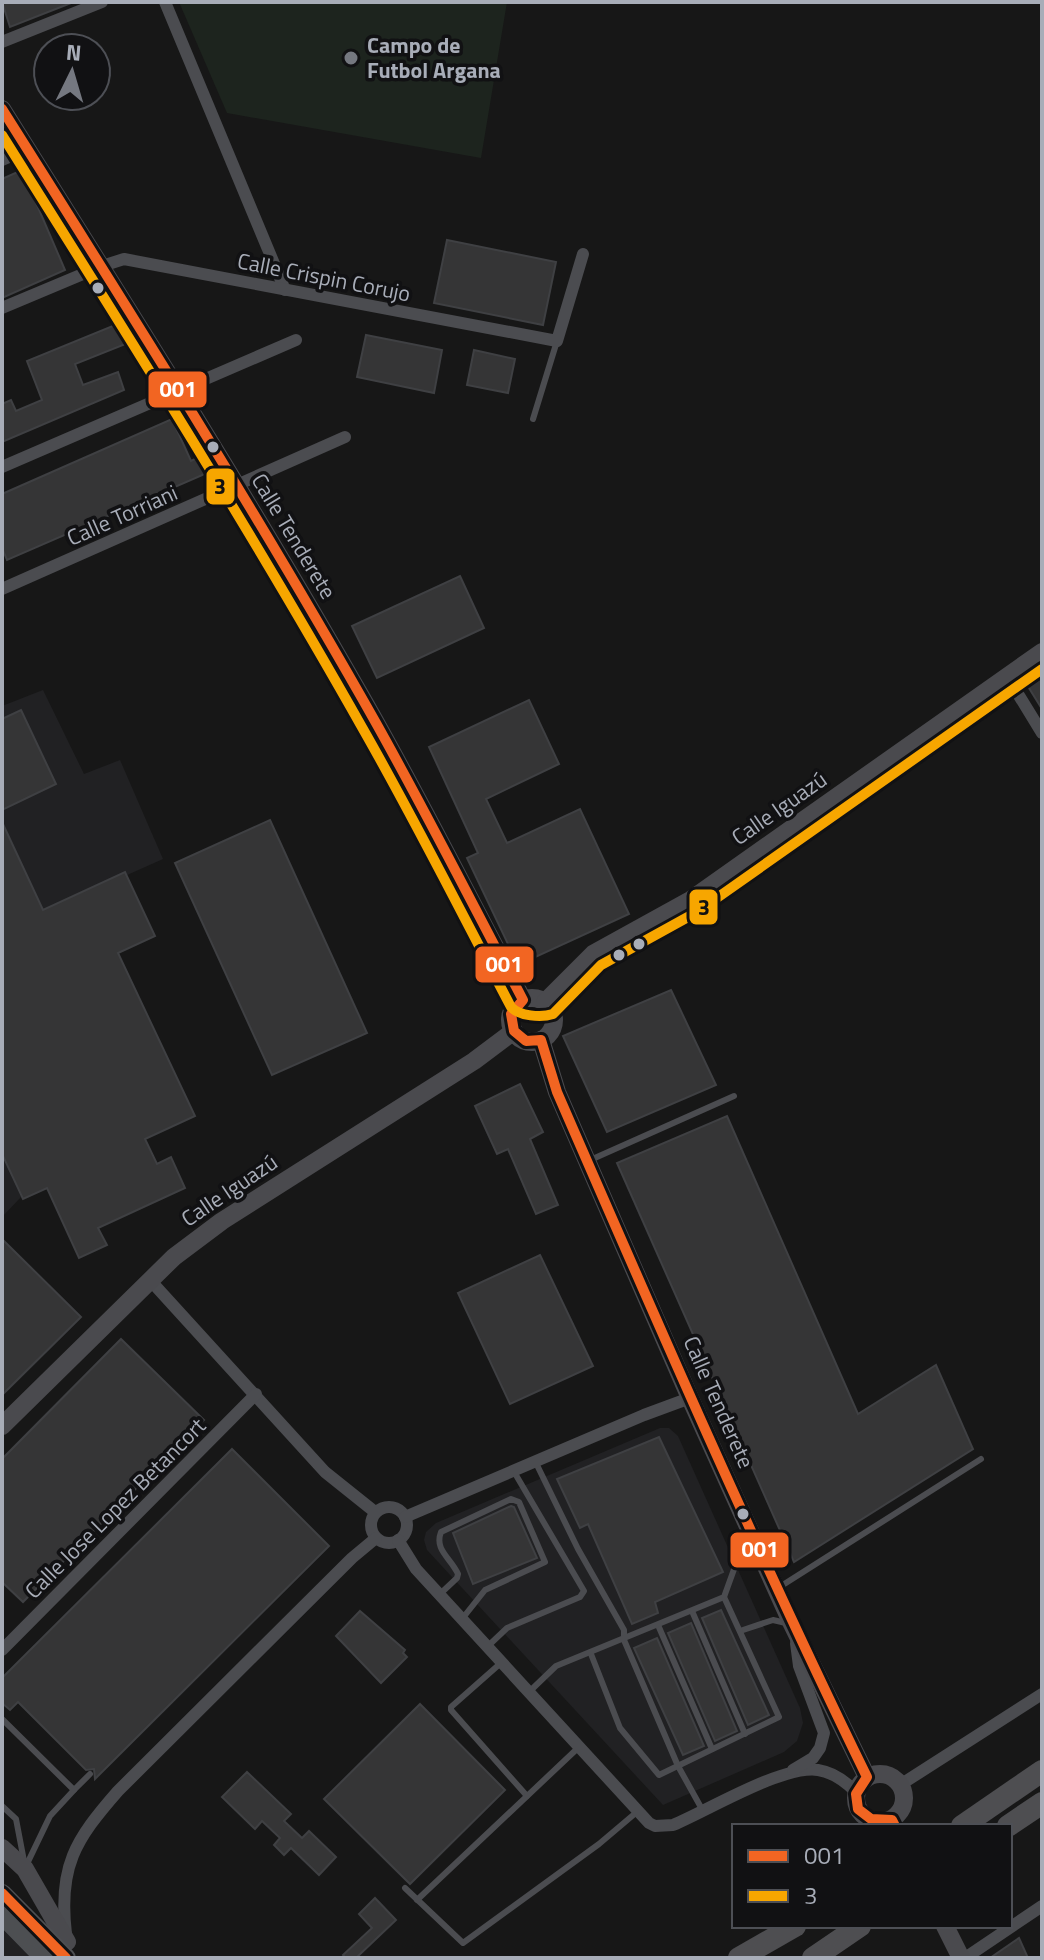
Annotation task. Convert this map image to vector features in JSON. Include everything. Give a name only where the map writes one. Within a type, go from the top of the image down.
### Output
[{"type":"highway","points":[[965,1824],[1042,1771]]},
{"type":"highway","points":[[1011,1824],[1042,1803]]},
{"type":"highway","points":[[739,1958],[792,1928]]},
{"type":"highway","points":[[762,1958],[806,1928]]},
{"type":"highway","points":[[822,1954],[857,1928]]},
{"type":"main road","points":[[3,1904],[70,1953]]},
{"type":"main road","points":[[3,1904],[28,1943],[45,1958]]},
{"type":"street","points":[[2,42],[102,2]]},
{"type":"street","points":[[165,2],[285,290]]},
{"type":"street","name":"Calle Tenderete","points":[[2,109],[236,487],[410,783],[523,1000]]},
{"type":"street","points":[[2,160],[27,149]]},
{"type":"street","points":[[557,341],[583,254]]},
{"type":"street","name":"Calle Crispin Corujo","points":[[2,308],[124,259],[557,341]]},
{"type":"street","points":[[2,467],[296,340]]},
{"type":"street","name":"Calle Torriani","points":[[4,584],[236,487],[345,437]]},
{"type":"street","name":"Calle Iguazú","points":[[545,1002],[593,954],[689,901],[1042,652]]},
{"type":"street","points":[[1007,676],[1042,733]]},
{"type":"street","points":[[530,998],[545,1002],[554,1017],[548,1034],[541,1040],[526,1041],[514,1031],[511,1014],[523,1000],[530,998]]},
{"type":"street","name":"Calle Iguazú","points":[[2,1426],[174,1257],[222,1221],[474,1061],[514,1031]]},
{"type":"street","name":"Calle Tenderete","points":[[541,1040],[557,1092],[862,1784]]},
{"type":"street","points":[[150,1280],[325,1472],[375,1512]]},
{"type":"street","name":"Calle Jose Lopez Betancort","points":[[2,1650],[256,1394]]},
{"type":"street","points":[[405,1517],[690,1398]]},
{"type":"street","points":[[388,1506],[401,1511],[405,1517],[406,1530],[398,1540],[390,1543],[376,1538],[370,1525],[375,1512],[388,1506]]},
{"type":"street","points":[[70,1953],[63,1906],[65,1878],[73,1851],[92,1820],[126,1782],[352,1558],[376,1538]]},
{"type":"street","points":[[398,1540],[416,1569],[649,1823],[667,1827],[790,1772],[813,1758],[824,1733],[799,1666],[792,1624]]},
{"type":"street","points":[[900,1785],[1042,1694]]},
{"type":"street","points":[[790,1772],[805,1769],[827,1772],[862,1784]]},
{"type":"street","points":[[879,1774],[891,1776],[900,1785],[904,1797],[893,1823],[878,1823],[865,1818],[856,1806],[862,1784],[879,1774]]},
{"type":"street","points":[[2,1848],[25,1869],[70,1953]]},
{"type":"street","points":[[1012,1926],[1042,1906]]},
{"type":"street","points":[[946,1928],[963,1958],[1009,1928]]},
{"type":"lane","points":[[533,419],[557,341]]},
{"type":"lane","points":[[588,1161],[734,1096]]},
{"type":"lane","points":[[778,1588],[981,1459]]},
{"type":"lane","points":[[535,1461],[578,1549],[624,1630],[624,1640],[678,1766],[703,1811]]},
{"type":"lane","points":[[487,1647],[507,1628],[583,1595],[584,1591],[513,1470]]},
{"type":"lane","points":[[440,1594],[458,1574],[440,1548],[441,1532],[511,1499],[522,1505],[545,1562]]},
{"type":"lane","points":[[529,1692],[556,1666],[724,1597],[749,1527]]},
{"type":"lane","points":[[462,1619],[485,1590],[562,1554]]},
{"type":"lane","points":[[591,1654],[620,1728],[659,1775],[779,1717],[724,1597]]},
{"type":"lane","points":[[692,1611],[745,1734]]},
{"type":"lane","points":[[740,1631],[773,1620],[792,1624]]},
{"type":"lane","points":[[658,1625],[712,1749]]},
{"type":"lane","points":[[502,1662],[451,1710],[527,1796]]},
{"type":"lane","points":[[2,1719],[74,1790]]},
{"type":"lane","points":[[417,1900],[579,1747]]},
{"type":"lane","points":[[25,1869],[50,1816],[90,1774]]},
{"type":"lane","points":[[2,1806],[16,1819],[25,1869]]},
{"type":"lane","points":[[405,1888],[463,1943],[599,1844],[638,1811]]},
{"type":"shaded area","name":"Campo de Futbol Argana","points":[[179,2],[507,2],[481,158],[227,113]]},
{"type":"shaded area","points":[[43,690],[84,774],[120,760],[163,859],[2,931],[2,706]]},
{"type":"shaded area","points":[[2,1156],[21,1197],[2,1217]]},
{"type":"shaded area","points":[[660,1428],[669,1428],[678,1436],[800,1708],[803,1723],[797,1741],[784,1752],[663,1805],[427,1550],[424,1540],[426,1532],[436,1523]]},
{"type":"shaded area","points":[[2,1924],[40,1958],[2,1958]]},
{"type":"building","points":[[2,2],[71,2],[71,3],[10,27]]},
{"type":"building","points":[[22,170],[65,270],[2,298],[2,179]]},
{"type":"building","points":[[447,240],[556,262],[543,325],[434,303]]},
{"type":"building","points":[[120,323],[128,343],[75,364],[83,385],[118,372],[124,390],[2,442],[2,404],[11,400],[16,411],[42,400],[27,361]]},
{"type":"building","points":[[366,335],[442,350],[434,393],[357,377]]},
{"type":"building","points":[[474,350],[515,359],[508,393],[467,385]]},
{"type":"building","points":[[172,419],[191,461],[199,457],[207,473],[7,560],[2,548],[2,494]]},
{"type":"building","points":[[460,576],[484,628],[377,678],[352,626]]},
{"type":"building","points":[[1042,668],[1042,709],[1024,680]]},
{"type":"building","points":[[529,700],[559,764],[486,799],[507,843],[580,809],[629,914],[518,965],[467,858],[478,853],[429,747]]},
{"type":"building","points":[[21,710],[56,784],[2,810],[2,719]]},
{"type":"building","points":[[270,820],[367,1033],[272,1075],[175,863]]},
{"type":"building","points":[[2,822],[43,910],[125,872],[155,936],[118,953],[195,1116],[145,1139],[157,1164],[171,1157],[185,1188],[98,1228],[107,1245],[79,1258],[47,1188],[23,1199],[2,1154]]},
{"type":"building","points":[[671,990],[716,1085],[607,1132],[563,1036]]},
{"type":"building","points":[[520,1084],[543,1132],[530,1139],[558,1205],[536,1214],[508,1149],[497,1154],[475,1106]]},
{"type":"building","points":[[727,1116],[858,1414],[936,1365],[973,1449],[794,1562],[617,1163]]},
{"type":"building","points":[[2,1239],[81,1317],[2,1395]]},
{"type":"building","points":[[540,1255],[593,1366],[510,1404],[458,1293]]},
{"type":"building","points":[[121,1339],[204,1420],[23,1602],[2,1582],[2,1459]]},
{"type":"building","points":[[659,1437],[723,1572],[655,1602],[658,1613],[632,1624],[588,1524],[580,1528],[557,1479]]},
{"type":"building","points":[[232,1449],[329,1546],[95,1779],[94,1769],[86,1770],[18,1702],[10,1710],[2,1703],[2,1678]]},
{"type":"building","points":[[511,1506],[537,1558],[473,1584],[453,1533]]},
{"type":"building","points":[[721,1610],[769,1715],[748,1725],[702,1618]]},
{"type":"building","points":[[360,1611],[405,1650],[403,1653],[407,1657],[381,1683],[336,1636]]},
{"type":"building","points":[[691,1623],[737,1731],[715,1741],[668,1633]]},
{"type":"building","points":[[657,1638],[704,1746],[683,1755],[634,1648]]},
{"type":"building","points":[[420,1704],[505,1790],[410,1884],[324,1799]]},
{"type":"building","points":[[247,1772],[291,1814],[284,1821],[302,1838],[309,1831],[336,1857],[319,1875],[291,1848],[284,1855],[274,1845],[280,1838],[262,1821],[255,1829],[222,1797]]},
{"type":"building","points":[[375,1898],[396,1920],[356,1958],[346,1958],[343,1955],[372,1928],[359,1914]]},
{"type":"building","points":[[1019,1938],[1028,1958],[990,1958]]},
{"type":"transit line","name":"001","points":[[2,109],[286,567],[414,792],[523,1000],[511,1014],[514,1031],[526,1041],[541,1040],[557,1092],[670,1350],[867,1777],[856,1794],[858,1809],[871,1819],[892,1820],[894,1824]]},
{"type":"transit line","name":"3","points":[[2,135],[276,579],[420,832],[511,1007],[519,1012],[537,1016],[553,1014],[601,965],[697,912],[1042,669]]},
{"type":"transit line","name":"001","points":[[2,1893],[66,1958]]},
{"type":"place","name":"Campo de Futbol Argana","points":[[351,58]]}]
